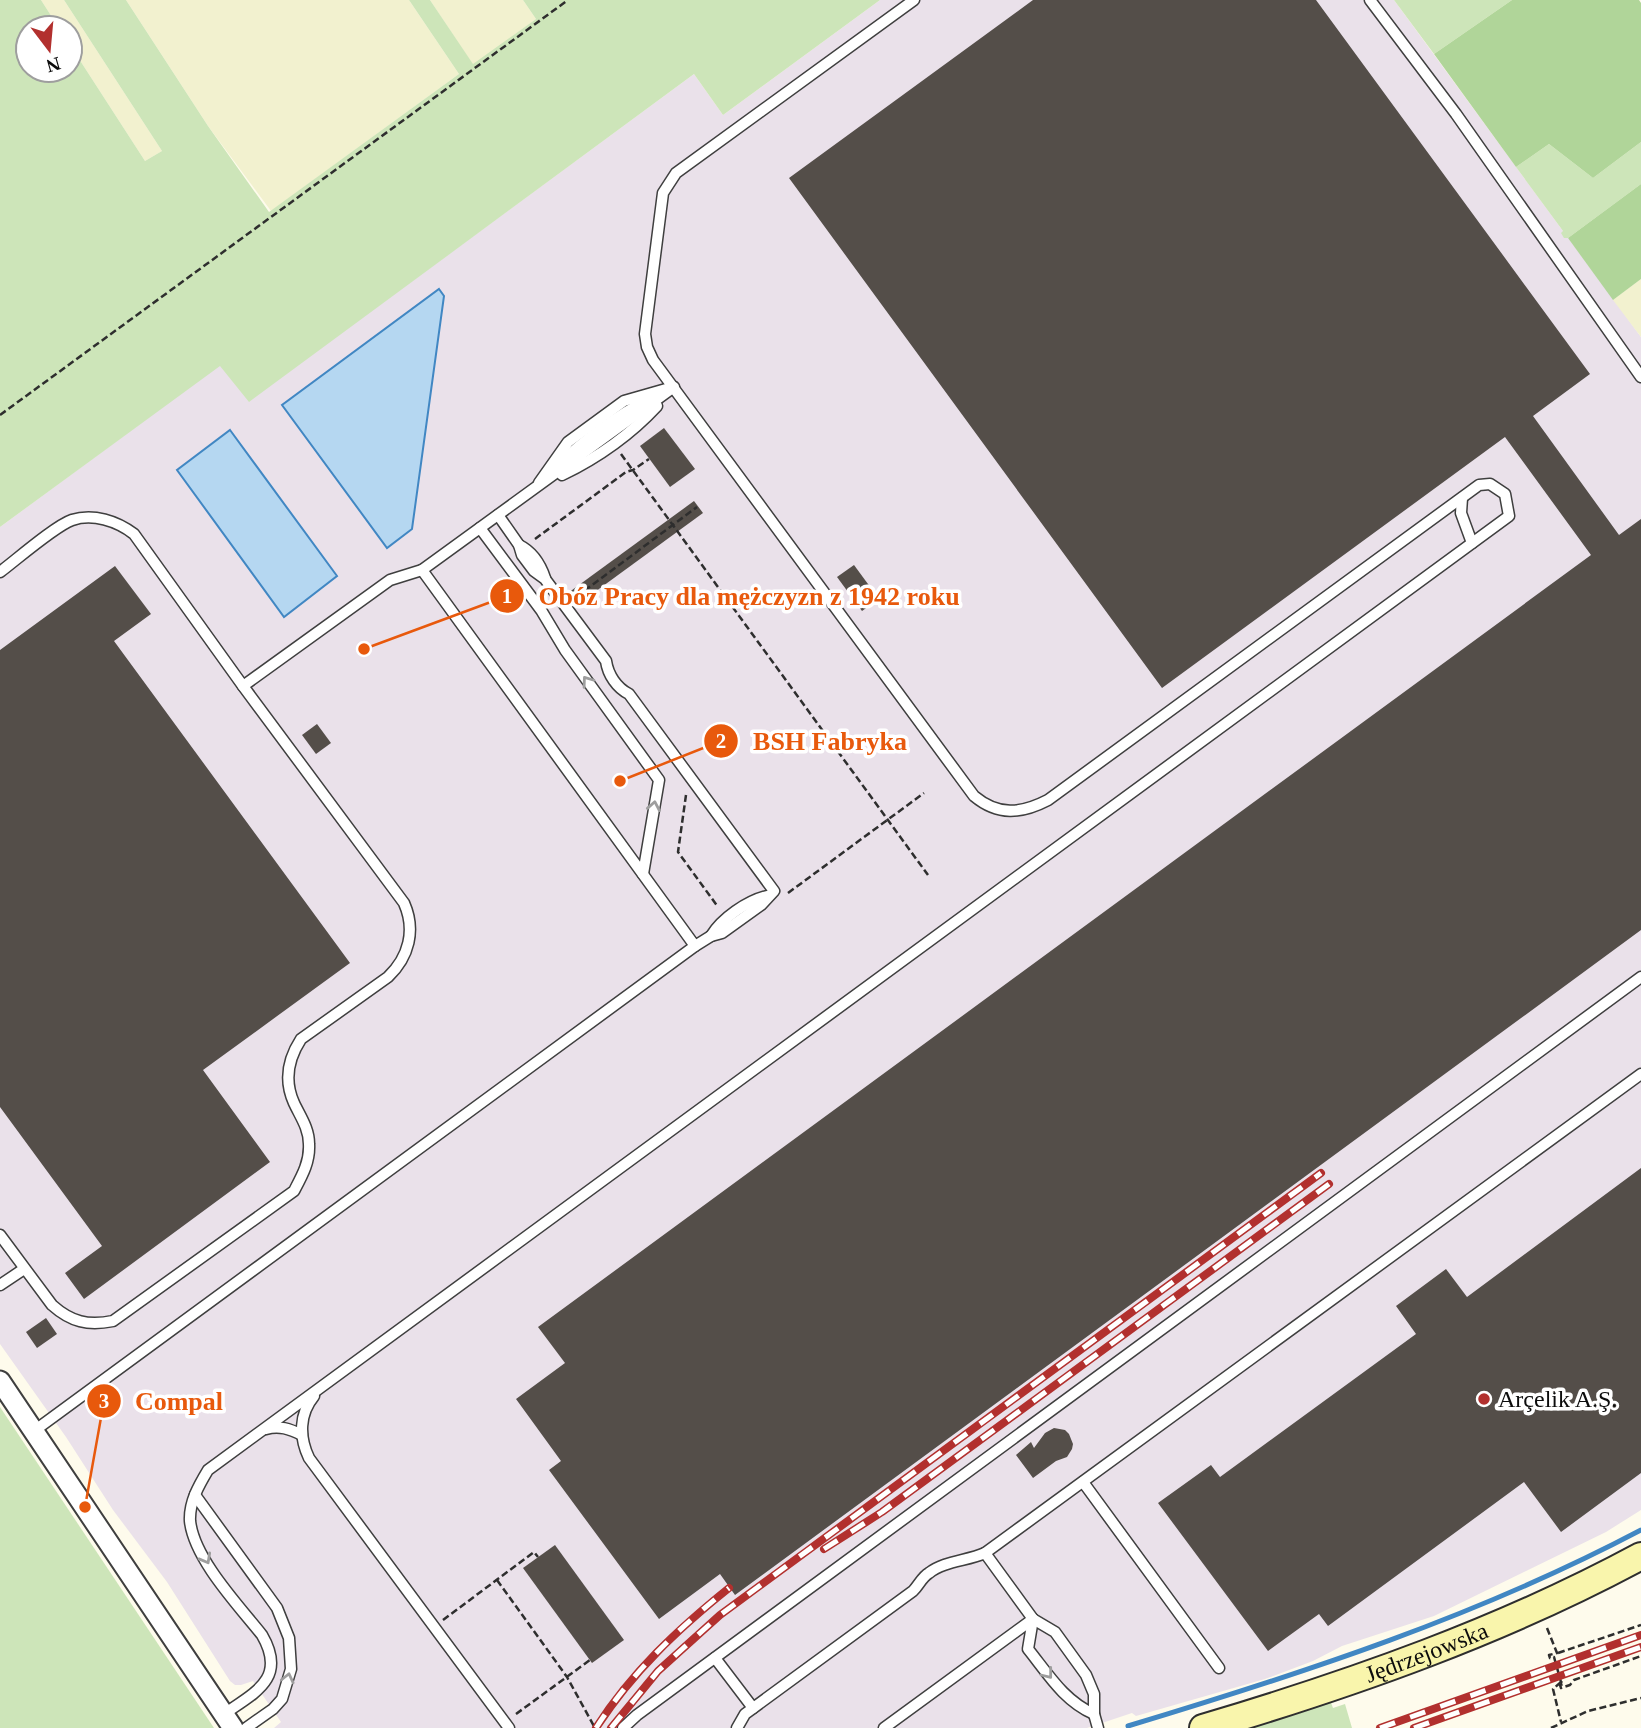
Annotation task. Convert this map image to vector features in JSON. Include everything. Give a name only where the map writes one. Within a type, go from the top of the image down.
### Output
[{"type":"street","points":[[0,1381],[229,1721]]},
{"type":"street","name":"Jędrzejowska","points":[[1203,1728],[1333,1688],[1470,1637],[1581,1587],[1641,1556]]},
{"type":"lane","points":[[229,1721],[265,1684],[272,1659],[270,1647],[235,1602],[200,1549],[190,1520],[195,1495],[208,1470],[1509,516],[1505,494],[1490,484],[1479,485],[1048,800],[1032,808],[1014,812],[1000,811],[985,805],[974,796],[653,360],[645,334],[663,192],[676,173],[914,0]]},
{"type":"lane","points":[[1370,0],[1456,114],[1641,377]]},
{"type":"lane","points":[[534,489],[584,464],[640,424],[674,387]]},
{"type":"lane","points":[[243,687],[390,580],[422,570],[674,387]]},
{"type":"lane","points":[[534,489],[568,442],[624,401],[674,387]]},
{"type":"lane","points":[[1462,498],[1461,513],[1472,543]]},
{"type":"lane","points":[[34,1430],[695,946],[722,933],[761,905],[774,891],[629,694],[621,690],[607,671],[606,662],[545,579],[541,566],[529,550],[519,545],[498,515]]},
{"type":"lane","points":[[0,572],[69,521],[84,518],[113,522],[134,534],[243,687],[404,903],[410,926],[410,940],[405,956],[388,977],[300,1040],[293,1051],[289,1064],[289,1088],[310,1143],[304,1173],[294,1191],[113,1321],[98,1324],[84,1323],[62,1314],[2,1241]]},
{"type":"lane","points":[[480,528],[541,610],[565,650],[659,780],[643,874]]},
{"type":"lane","points":[[422,570],[695,946]]},
{"type":"lane","points":[[627,1726],[715,1658],[1641,977]]},
{"type":"lane","points":[[737,1728],[745,1714],[914,1591],[927,1574],[940,1567],[973,1559],[985,1553],[1641,1074]]},
{"type":"lane","points":[[0,1285],[24,1269]]},
{"type":"lane","points":[[318,1390],[304,1411],[302,1435],[309,1458],[507,1725]]},
{"type":"lane","points":[[264,1430],[275,1426],[302,1435]]},
{"type":"lane","points":[[1083,1482],[1219,1668]]},
{"type":"lane","points":[[195,1495],[277,1608],[289,1639],[291,1669],[282,1699],[246,1728]]},
{"type":"lane","points":[[985,1553],[1033,1619],[1055,1632],[1086,1675],[1094,1694],[1094,1714],[1098,1728]]},
{"type":"lane","points":[[1033,1619],[1028,1649],[1067,1698],[1079,1708],[1094,1714]]},
{"type":"lane","points":[[884,1728],[1033,1619]]},
{"type":"lane","points":[[715,1658],[753,1709]]},
{"type":"path","points":[[0,415],[568,0]]},
{"type":"path","points":[[613,443],[928,875]]},
{"type":"path","points":[[564,605],[697,507]]},
{"type":"path","points":[[435,1626],[534,1552],[538,1557]]},
{"type":"path","points":[[497,1580],[567,1676],[595,1728]]},
{"type":"path","points":[[1546,1625],[1557,1653]]},
{"type":"path","points":[[1641,1625],[1563,1653],[1549,1655],[1550,1658],[1554,1657],[1560,1682],[1564,1684],[1560,1685],[1561,1688],[1570,1685],[1574,1680],[1641,1656]]},
{"type":"path","points":[[507,1725],[590,1660]]},
{"type":"path","points":[[1560,1682],[1553,1689],[1562,1722]]},
{"type":"path","points":[[1551,1728],[1588,1711],[1641,1698]]},
{"type":"shaded area","points":[[880,0],[1394,0],[1563,231],[1564,237],[1567,236],[1641,337],[1641,1510],[1606,1532],[1434,1616],[1342,1646],[1313,1661],[1265,1679],[1136,1716],[1132,1713],[1087,1728],[274,1728],[281,1722],[253,1681],[235,1685],[230,1681],[167,1582],[113,1510],[66,1437],[0,1344],[0,527],[220,365],[249,401],[694,74],[723,115]]},
{"type":"green space","points":[[0,0],[41,0],[50,14],[14,14],[14,84],[84,84],[84,67],[145,161],[162,151],[84,31],[84,14],[73,14],[64,0],[126,0],[208,126],[269,212],[459,74],[409,0],[430,0],[473,64],[536,19],[523,0],[880,0],[723,115],[694,74],[249,402],[220,366],[0,527]]},
{"type":"green space","points":[[41,0],[64,0],[73,14],[50,14]]},
{"type":"green space","points":[[126,0],[409,0],[459,74],[271,211],[208,126]]},
{"type":"green space","points":[[430,0],[523,0],[536,19],[473,65]]},
{"type":"green space","points":[[1394,0],[1512,0],[1434,54]]},
{"type":"green space","points":[[1512,0],[1639,0],[1641,3],[1641,142],[1593,178],[1549,144],[1516,167],[1434,54]]},
{"type":"green space","points":[[84,31],[162,151],[145,161],[84,67]]},
{"type":"green space","points":[[1641,142],[1641,184],[1568,238],[1564,238],[1561,233],[1563,231],[1516,167],[1549,144],[1593,178]]},
{"type":"green space","points":[[1641,184],[1641,279],[1613,300],[1568,238]]},
{"type":"green space","points":[[1641,279],[1641,337],[1613,300]]},
{"type":"green space","points":[[0,1407],[214,1728],[0,1728]]},
{"type":"green space","points":[[1330,1700],[1333,1708],[1345,1704],[1352,1728],[1240,1728]]},
{"type":"water","points":[[439,289],[444,296],[412,529],[387,548],[282,405]]},
{"type":"water","points":[[230,430],[337,576],[284,617],[177,470]]},
{"type":"building","points":[[1033,0],[1316,0],[1590,374],[1533,416],[1619,535],[1641,519],[1641,930],[735,1595],[720,1574],[659,1619],[549,1470],[561,1461],[516,1399],[565,1363],[538,1327],[1591,555],[1505,437],[1162,688],[789,178]]},
{"type":"building","points":[[664,428],[695,469],[670,487],[640,446]]},
{"type":"building","points":[[694,501],[703,513],[577,605],[568,593]]},
{"type":"building","points":[[854,565],[879,599],[862,611],[837,577]]},
{"type":"building","points":[[115,566],[151,614],[114,641],[350,963],[203,1070],[270,1162],[84,1299],[65,1273],[102,1246],[0,1107],[0,650]]},
{"type":"building","points":[[317,724],[331,743],[316,754],[302,735]]},
{"type":"building","name":"Arçelik A.Ş.","points":[[1641,1168],[1641,1473],[1561,1532],[1524,1482],[1328,1626],[1319,1614],[1268,1651],[1158,1503],[1211,1465],[1220,1477],[1416,1334],[1396,1306],[1446,1269],[1467,1297]]},
{"type":"building","points":[[46,1318],[57,1334],[37,1348],[26,1332]]},
{"type":"building","points":[[1054,1428],[1065,1430],[1069,1434],[1072,1449],[1067,1457],[1056,1461],[1033,1478],[1016,1455],[1031,1442],[1034,1448],[1045,1433]]},
{"type":"building","points":[[555,1545],[624,1640],[592,1663],[523,1568]]},
{"type":"waterway","points":[[1128,1726],[1325,1663],[1453,1616],[1579,1561],[1641,1530]]},
{"type":"railway","points":[[611,1728],[658,1671],[720,1615],[1321,1173]]},
{"type":"railway","points":[[824,1549],[882,1512],[1329,1184]]},
{"type":"railway","points":[[596,1728],[625,1688],[657,1652],[729,1588]]},
{"type":"railway","points":[[1380,1728],[1641,1635]]},
{"type":"railway","points":[[1414,1728],[1641,1647]]},
{"type":"place","name":"Obóz Pracy dla mężczyzn z 1942 roku","points":[[364,649]]},
{"type":"place","name":"BSH Fabryka","points":[[620,781]]},
{"type":"place","name":"Arçelik A.Ş.","points":[[1484,1399]]},
{"type":"place","name":"Compal","points":[[85,1507]]}]
